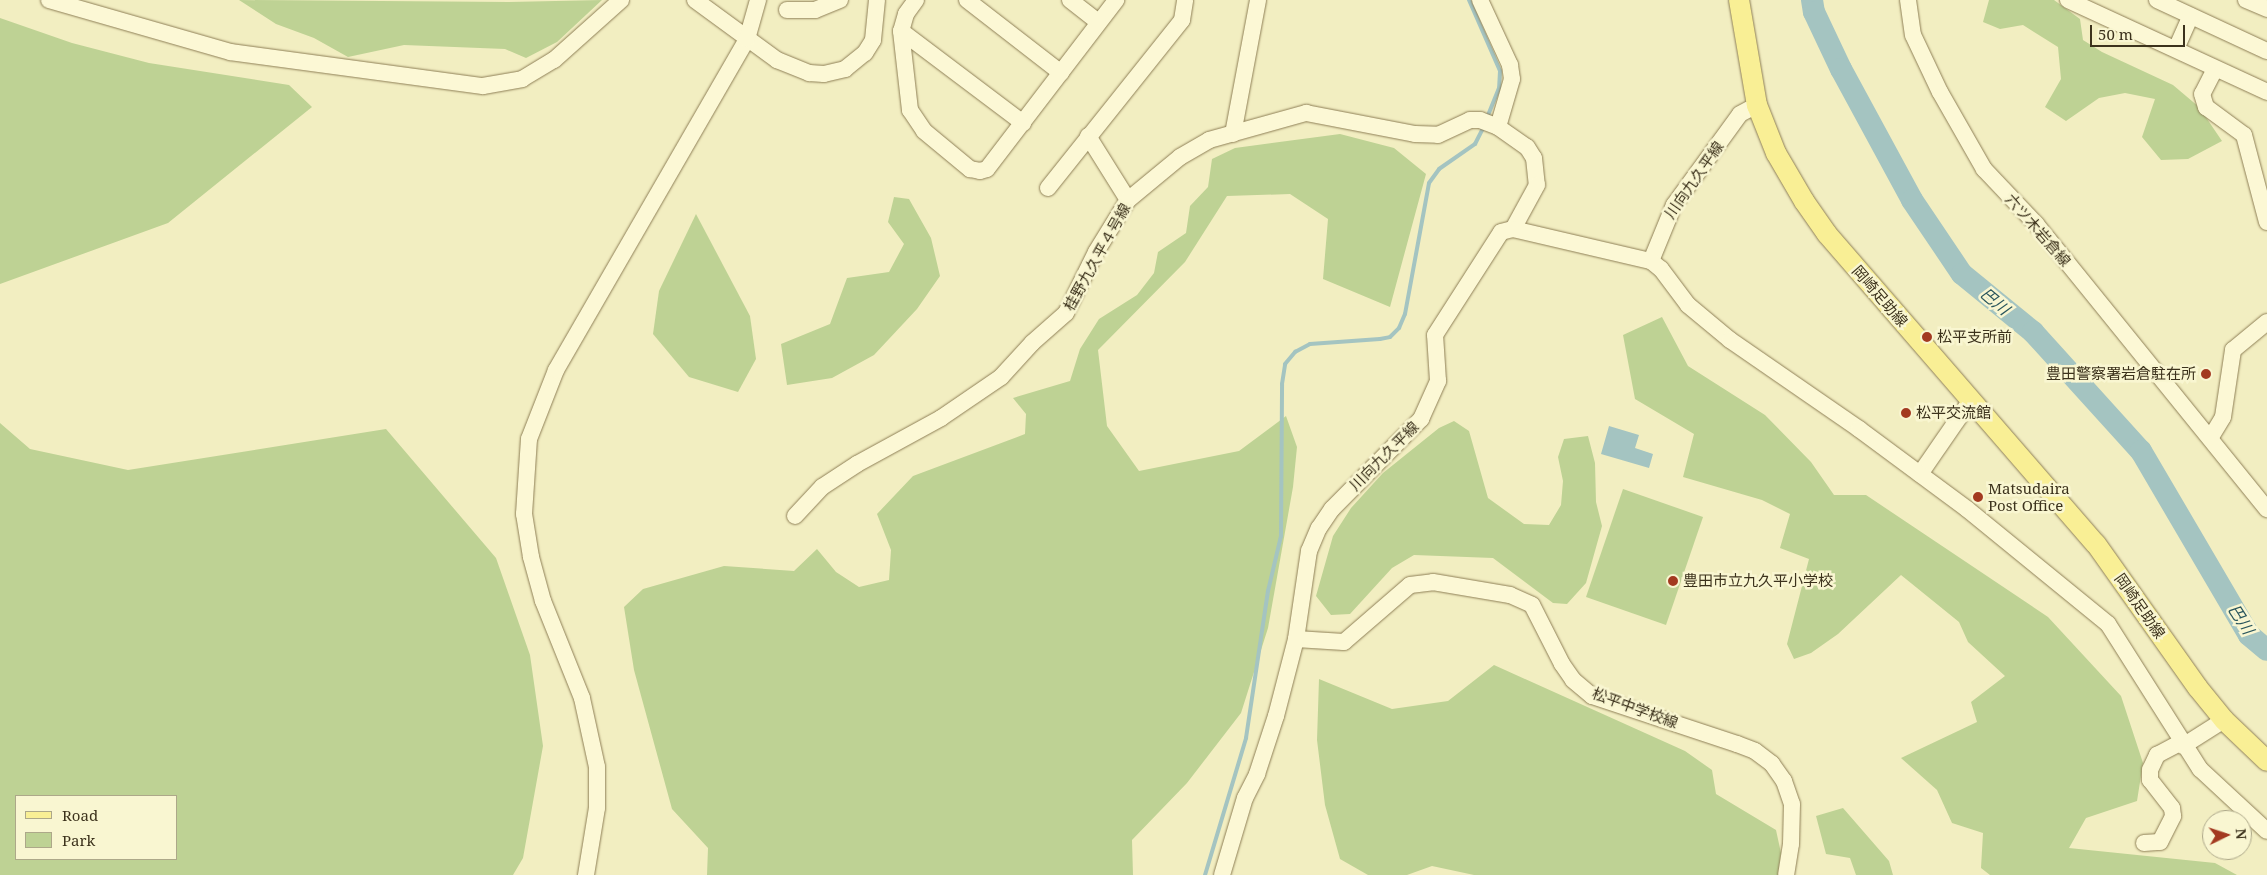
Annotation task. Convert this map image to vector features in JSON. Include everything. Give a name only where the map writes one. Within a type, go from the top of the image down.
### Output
[{"type":"main road","name":"岡崎足助線","points":[[1739,0],[1757,105],[1776,153],[1827,234],[2096,544],[2224,720],[2267,761]]},
{"type":"street","points":[[49,0],[230,52],[483,86],[522,79],[554,60],[620,0]]},
{"type":"street","points":[[695,0],[747,39],[792,67],[809,73],[839,71],[860,58],[873,40],[877,0]]},
{"type":"street","points":[[586,875],[596,816],[597,767],[582,698],[543,600],[531,557],[524,514],[529,439],[556,370],[747,39],[758,0]]},
{"type":"street","points":[[787,10],[815,10],[840,0]]},
{"type":"street","points":[[916,0],[906,14],[901,31],[910,110],[924,131],[970,169],[987,170],[1116,0]]},
{"type":"street","points":[[967,0],[1061,73]]},
{"type":"street","points":[[1070,0],[1098,22]]},
{"type":"street","points":[[1048,188],[1182,20],[1185,0]]},
{"type":"street","points":[[1233,134],[1258,0]]},
{"type":"street","points":[[1480,0],[1510,65],[1512,79],[1498,127]]},
{"type":"street","name":"六ツ木岩倉線","points":[[1908,0],[1913,35],[1940,92],[1984,169],[2036,224],[2267,509]]},
{"type":"street","points":[[2068,0],[2267,92]]},
{"type":"street","points":[[2157,0],[2183,8],[2267,51]]},
{"type":"street","points":[[2246,0],[2267,10]]},
{"type":"street","points":[[2176,49],[2183,8]]},
{"type":"street","points":[[901,31],[1023,123]]},
{"type":"street","points":[[2215,69],[2202,94],[2206,107],[2244,135],[2267,222]]},
{"type":"street","name":"川向九久平線","points":[[1651,261],[1674,205],[1740,114],[1757,105]]},
{"type":"street","name":"桂野九久平４号線","points":[[795,516],[822,487],[836,477],[941,418],[1001,377],[1032,343],[1066,313],[1096,252],[1128,200],[1180,156],[1209,140],[1306,113],[1415,134],[1438,135],[1470,120],[1480,120],[1498,127],[1527,146],[1538,172],[1537,185],[1514,229]]},
{"type":"street","points":[[1088,136],[1128,200]]},
{"type":"street","points":[[1514,229],[1651,261],[1661,269],[1688,305],[1730,340],[1920,474],[2108,624],[2125,646],[2182,744],[2204,774],[2267,831]]},
{"type":"street","name":"川向九久平線","points":[[1222,875],[1245,798],[1257,774],[1276,716],[1296,639],[1310,551],[1319,528],[1332,508],[1421,419],[1438,381],[1435,335],[1501,232],[1514,229]]},
{"type":"street","points":[[2210,437],[2223,417],[2233,350],[2267,322]]},
{"type":"street","points":[[1920,474],[1971,400]]},
{"type":"street","name":"松平中学校線","points":[[1296,639],[1344,642],[1410,585],[1433,582],[1510,594],[1532,605],[1562,664],[1573,680],[1592,696],[1737,744],[1755,751],[1772,764],[1784,781],[1792,804],[1791,844],[1786,875]]},
{"type":"street","points":[[2144,843],[2160,842],[2173,816],[2172,808],[2150,780],[2150,770],[2157,756],[2224,720]]},
{"type":"green space","points":[[239,0],[509,2],[602,0],[557,42],[526,58],[505,49],[404,45],[348,57],[314,38],[276,24]]},
{"type":"green space","points":[[1989,0],[2054,0],[2080,19],[2083,40],[2102,52],[2173,85],[2199,107],[2222,141],[2188,159],[2161,160],[2142,137],[2155,99],[2125,93],[2099,98],[2066,121],[2045,107],[2061,79],[2058,47],[2023,25],[2000,29],[1983,22]]},
{"type":"green space","points":[[0,18],[72,43],[149,63],[289,85],[312,107],[168,223],[0,284]]},
{"type":"green space","points":[[1340,134],[1394,148],[1426,174],[1390,307],[1323,279],[1328,219],[1290,194],[1227,196],[1185,262],[1098,350],[1107,426],[1139,471],[1239,451],[1286,416],[1297,447],[1293,487],[1268,628],[1241,713],[1187,783],[1132,840],[1133,875],[707,875],[708,848],[672,809],[634,670],[624,607],[643,589],[724,566],[794,571],[817,549],[836,572],[859,587],[889,580],[891,550],[877,514],[913,476],[1025,434],[1026,414],[1013,398],[1070,381],[1080,349],[1099,319],[1137,295],[1154,273],[1158,252],[1186,233],[1190,206],[1208,187],[1212,159],[1235,148]]},
{"type":"green space","points":[[894,197],[909,199],[931,238],[940,276],[917,309],[874,355],[832,378],[787,385],[781,344],[830,324],[847,278],[889,272],[904,244],[888,222]]},
{"type":"green space","points":[[696,214],[750,316],[756,359],[738,392],[689,377],[653,334],[659,291]]},
{"type":"green space","points":[[1662,317],[1688,366],[1765,415],[1811,462],[1834,495],[1866,495],[2048,617],[2121,696],[2143,763],[2137,801],[2086,818],[2069,848],[2215,863],[2237,875],[1990,875],[1981,868],[1983,833],[1952,823],[1937,790],[1901,758],[1977,722],[1971,702],[2005,676],[1968,642],[1959,622],[1901,575],[1838,634],[1811,653],[1794,659],[1787,644],[1809,559],[1780,548],[1790,514],[1762,500],[1683,477],[1694,434],[1635,399],[1623,335]]},
{"type":"green space","points":[[1454,421],[1469,431],[1488,498],[1524,524],[1549,525],[1561,505],[1563,481],[1558,457],[1564,439],[1588,436],[1595,463],[1596,502],[1602,526],[1586,583],[1567,604],[1553,603],[1493,558],[1414,555],[1392,568],[1350,614],[1331,615],[1316,596],[1333,536],[1351,508],[1383,473],[1439,428]]},
{"type":"green space","points":[[0,423],[30,449],[128,470],[386,429],[496,558],[530,655],[543,746],[523,858],[513,875],[0,875]]},
{"type":"green space","points":[[1623,489],[1703,517],[1666,625],[1586,597]]},
{"type":"green space","points":[[1494,665],[1685,751],[1712,770],[1716,794],[1776,830],[1781,853],[1778,875],[1474,875],[1432,866],[1407,875],[1368,875],[1340,859],[1325,805],[1317,740],[1319,679],[1392,709],[1448,701]]},
{"type":"green space","points":[[1843,808],[1889,861],[1893,875],[1856,875],[1850,858],[1826,854],[1816,816]]},
{"type":"water","points":[[1609,426],[1639,435],[1635,448],[1653,454],[1649,468],[1601,454]]},
{"type":"waterway","points":[[1469,0],[1500,71],[1499,88],[1487,118]]},
{"type":"waterway","name":"巴川","points":[[1812,0],[1814,12],[1841,69],[1912,200],[1962,274],[2033,332],[2141,451],[2249,635],[2267,650]]},
{"type":"waterway","points":[[1205,875],[1246,738],[1268,591],[1281,536],[1282,384],[1285,364],[1295,352],[1310,344],[1380,339],[1390,337],[1399,328],[1405,314],[1429,183],[1439,169],[1475,144],[1484,126]]},
{"type":"place","name":"松平支所前","points":[[1927,337]]},
{"type":"place","name":"豊田警察署岩倉駐在所","points":[[2206,374]]},
{"type":"place","name":"松平交流館","points":[[1906,413]]},
{"type":"place","name":"Matsudaira Post Office","points":[[1978,497]]},
{"type":"place","name":"豊田市立九久平小学校","points":[[1673,581]]}]
